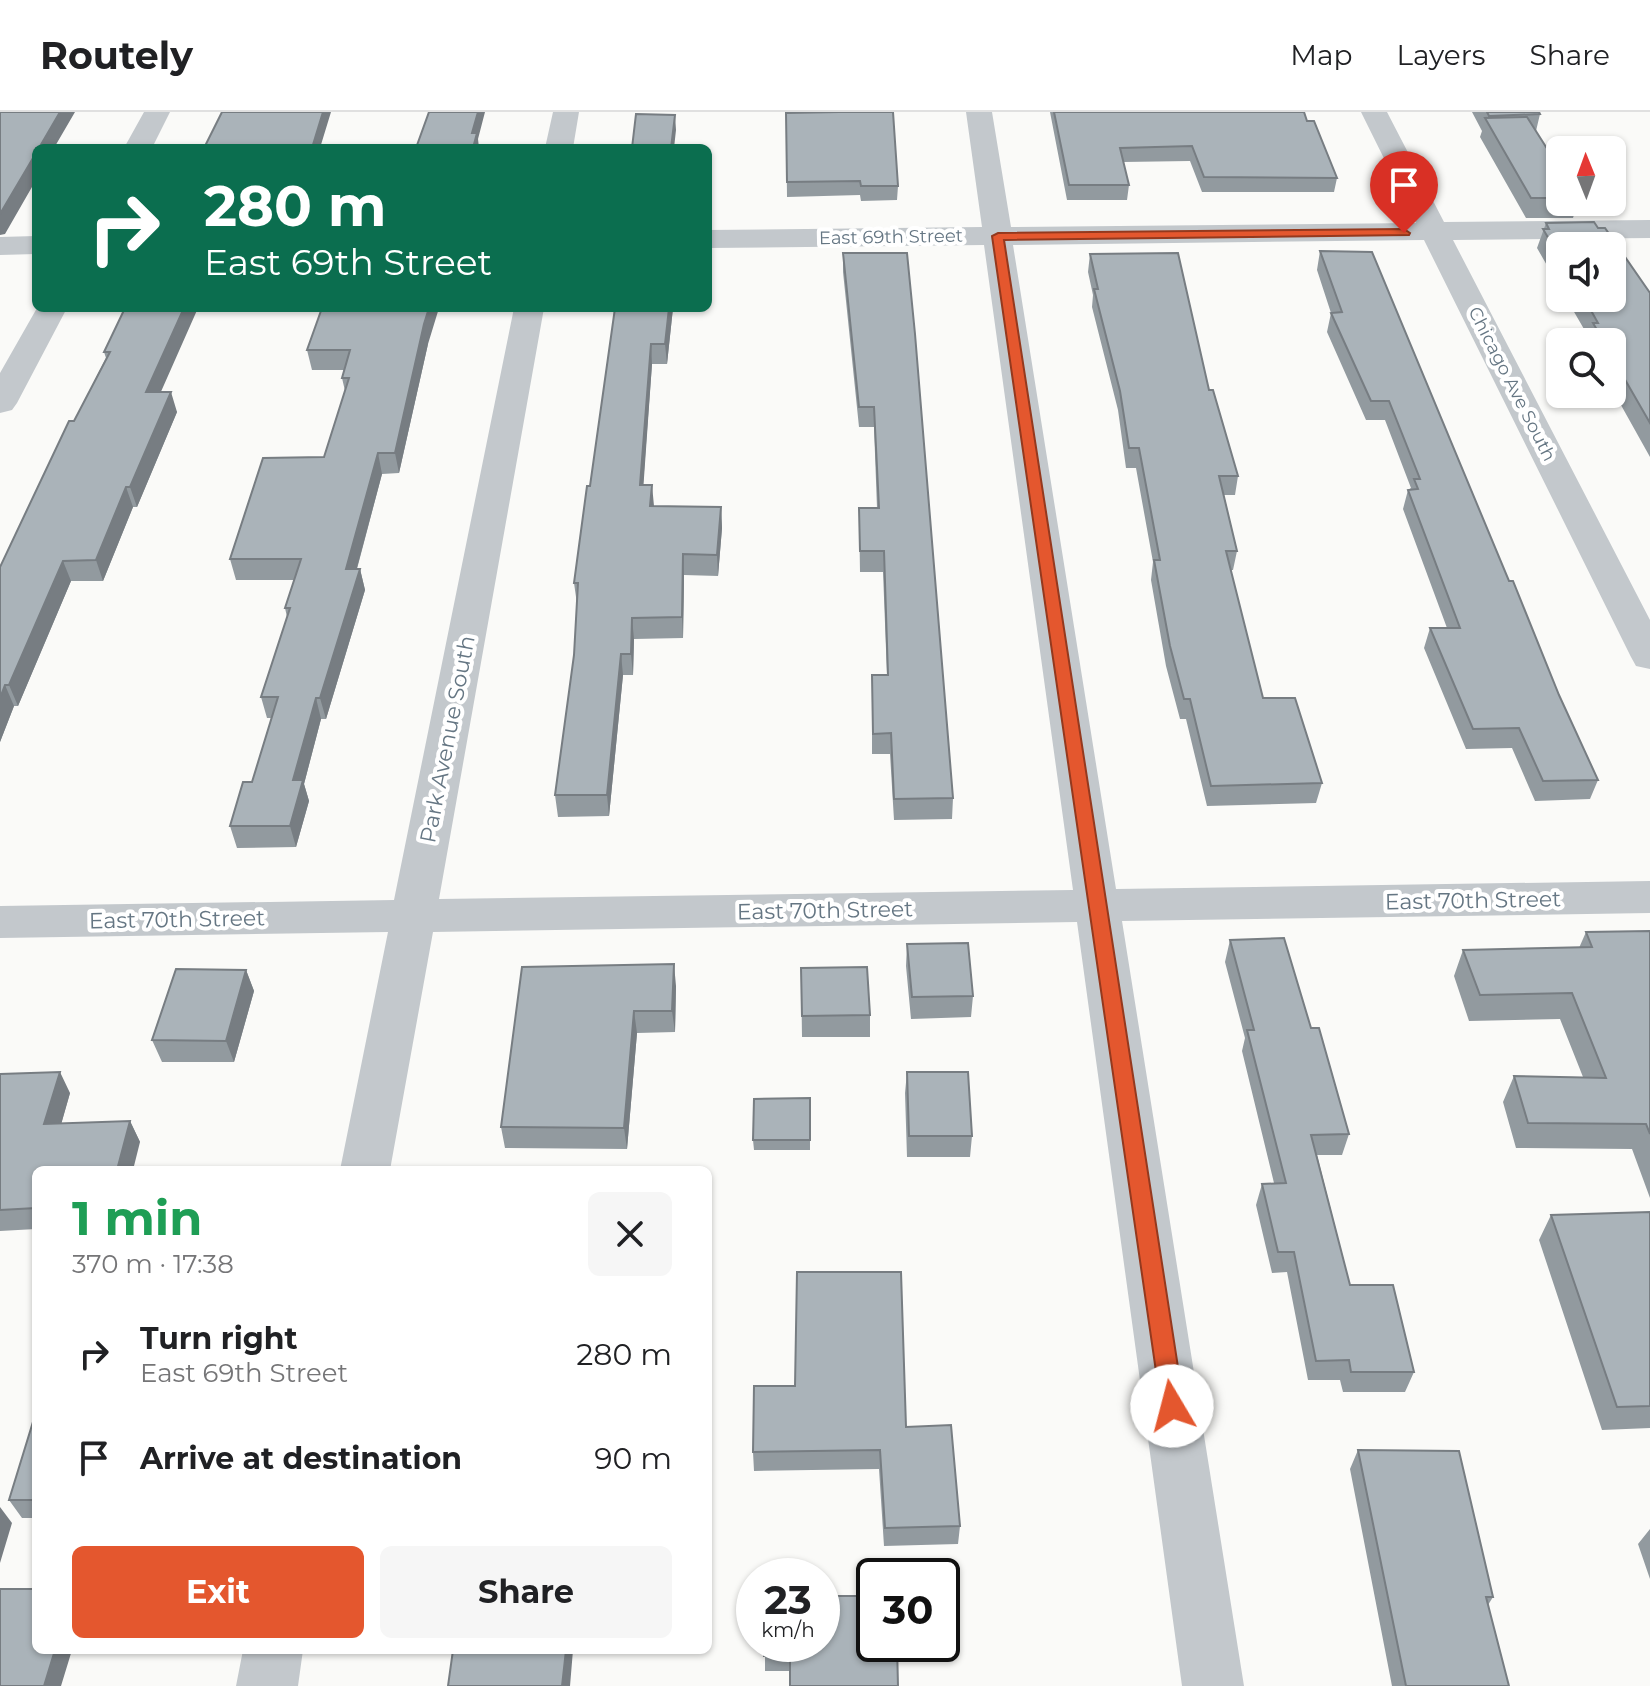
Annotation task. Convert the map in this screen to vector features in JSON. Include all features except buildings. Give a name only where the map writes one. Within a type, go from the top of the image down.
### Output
[{"type":"street","points":[[140,144],[157,112]]},
{"type":"street","points":[[560,144],[566,112]]},
{"type":"street","points":[[979,112],[1100,906],[1213,1686]]},
{"type":"street","name":"Chicago Ave South","points":[[1374,112],[1650,657]]},
{"type":"street","name":"East 69th Street","points":[[712,239],[1650,229]]},
{"type":"street","points":[[0,246],[32,245]]},
{"type":"street","points":[[0,403],[50,312]]},
{"type":"street","name":"Park Avenue South","points":[[366,1166],[528,312]]},
{"type":"street","name":"East 70th Street","points":[[0,922],[1650,897]]},
{"type":"street","points":[[267,1686],[272,1654]]},
{"type":"route","points":[[1172,1406],[998,236],[1404,233]]}]
